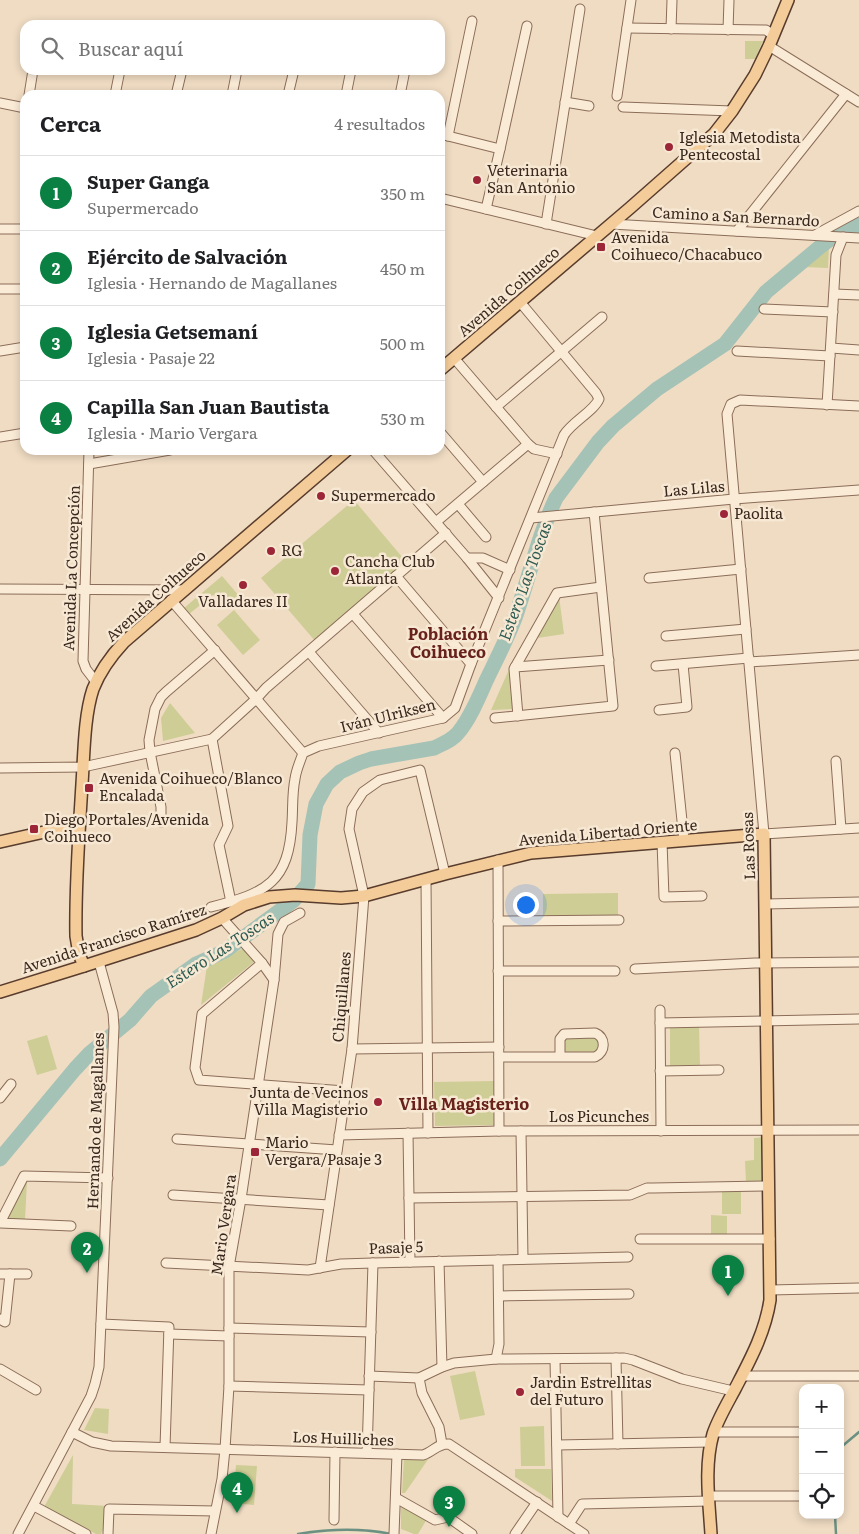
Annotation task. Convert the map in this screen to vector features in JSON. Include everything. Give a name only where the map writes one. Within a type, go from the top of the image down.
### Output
[{"type":"main road","name":"Avenida Coihueco","points":[[445,366],[714,134],[732,112],[755,75],[788,0]]},
{"type":"main road","name":"Avenida Coihueco","points":[[84,966],[79,954],[76,936],[80,824],[88,710],[96,682],[116,650],[341,455]]},
{"type":"main road","points":[[0,842],[80,824]]},
{"type":"main road","name":"Avenida Libertad Oriente","points":[[233,906],[269,897],[295,895],[341,898],[364,896],[498,860],[549,851],[764,834]]},
{"type":"main road","name":"Las Rosas","points":[[711,1534],[708,1468],[712,1437],[762,1333],[768,1311],[770,1290],[764,834]]},
{"type":"main road","name":"Avenida Francisco Ramírez","points":[[0,992],[196,930],[222,918],[233,906]]},
{"type":"street","points":[[617,96],[631,0]]},
{"type":"street","points":[[671,29],[672,0]]},
{"type":"street","points":[[728,30],[729,0]]},
{"type":"street","points":[[546,224],[580,9]]},
{"type":"street","points":[[445,131],[472,20]]},
{"type":"street","points":[[486,209],[527,26]]},
{"type":"street","points":[[627,28],[766,30],[771,41],[859,102]]},
{"type":"street","points":[[29,90],[32,75]]},
{"type":"street","points":[[116,90],[119,75]]},
{"type":"street","points":[[177,90],[181,75]]},
{"type":"street","points":[[233,90],[236,75]]},
{"type":"street","points":[[289,90],[293,75]]},
{"type":"street","points":[[347,90],[350,75]]},
{"type":"street","points":[[401,90],[404,75]]},
{"type":"street","points":[[737,231],[846,94]]},
{"type":"street","points":[[565,102],[589,106]]},
{"type":"street","points":[[0,103],[20,107]]},
{"type":"street","points":[[623,107],[732,112]]},
{"type":"street","points":[[445,135],[500,149]]},
{"type":"street","points":[[445,199],[597,236]]},
{"type":"street","points":[[818,236],[859,211]]},
{"type":"street","name":"Camino a San Bernardo","points":[[611,224],[859,238]]},
{"type":"street","points":[[0,229],[20,229]]},
{"type":"street","points":[[839,237],[836,255],[827,405],[859,406]]},
{"type":"street","points":[[0,289],[20,289]]},
{"type":"street","points":[[834,294],[859,295]]},
{"type":"street","points":[[520,302],[562,352]]},
{"type":"street","points":[[764,309],[833,312]]},
{"type":"street","points":[[496,407],[602,317]]},
{"type":"street","points":[[0,351],[20,347]]},
{"type":"street","points":[[737,351],[830,352],[859,350]]},
{"type":"street","name":"Iván Ulriksen","points":[[303,753],[319,746],[442,718],[455,708],[471,664],[567,430],[595,405],[599,399],[596,392],[562,352]]},
{"type":"street","points":[[454,358],[528,444],[534,449],[557,454]]},
{"type":"street","name":"Las Rosas","points":[[764,834],[727,414],[731,404],[740,400],[827,405]]},
{"type":"street","points":[[0,437],[20,434]]},
{"type":"street","points":[[445,438],[483,482]]},
{"type":"street","points":[[436,522],[528,444]]},
{"type":"street","name":"Avenida La Concepción","points":[[89,455],[83,661],[86,670],[96,682]]},
{"type":"street","points":[[89,464],[141,455]]},
{"type":"street","points":[[378,455],[499,598]]},
{"type":"street","name":"Las Lilas","points":[[531,518],[734,499],[859,490]]},
{"type":"street","points":[[458,504],[486,537]]},
{"type":"street","points":[[495,718],[613,706],[594,512]]},
{"type":"street","points":[[0,768],[83,767],[212,739],[266,688],[446,533]]},
{"type":"street","points":[[467,558],[484,558],[510,570]]},
{"type":"street","points":[[649,578],[741,569]]},
{"type":"street","points":[[396,576],[471,664]]},
{"type":"street","points":[[518,716],[514,668],[557,593],[600,587]]},
{"type":"street","points":[[0,590],[183,590]]},
{"type":"street","points":[[172,600],[303,753],[295,778],[290,848],[286,861],[279,873],[267,886],[233,906],[211,907]]},
{"type":"street","points":[[353,614],[442,718]]},
{"type":"street","points":[[666,636],[746,629]]},
{"type":"street","points":[[161,822],[160,801],[149,740],[156,709],[161,698],[215,650]]},
{"type":"street","points":[[309,652],[379,733]]},
{"type":"street","points":[[656,666],[859,655]]},
{"type":"street","points":[[515,667],[609,660]]},
{"type":"street","points":[[659,710],[687,707],[683,664]]},
{"type":"street","points":[[212,739],[228,826],[219,845],[233,906]]},
{"type":"street","points":[[675,753],[684,840]]},
{"type":"street","points":[[836,761],[841,829]]},
{"type":"street","name":"Chiquillanes","points":[[320,1268],[352,1050],[364,896],[349,829],[352,809],[363,792],[380,780],[420,770],[445,874]]},
{"type":"street","name":"Avenida Libertad Oriente","points":[[764,834],[859,828]]},
{"type":"street","points":[[662,842],[664,897],[702,896]]},
{"type":"street","points":[[498,860],[499,1131]]},
{"type":"street","points":[[426,879],[428,1133]]},
{"type":"street","points":[[765,904],[859,902]]},
{"type":"street","name":"Mario Vergara","points":[[210,1534],[222,1479],[225,1449],[229,1386],[228,1267],[241,1199],[280,929],[288,919],[300,913]]},
{"type":"street","points":[[222,918],[262,963],[274,980]]},
{"type":"street","points":[[498,921],[620,920]]},
{"type":"street","name":"Hernando de Magallanes","points":[[18,1534],[91,1396],[96,1384],[99,1366],[114,1027],[113,1013],[98,962]]},
{"type":"street","points":[[635,969],[766,963],[859,962]]},
{"type":"street","points":[[262,963],[202,1014],[195,1068],[199,1080],[345,1091]]},
{"type":"street","points":[[498,971],[615,971]]},
{"type":"street","points":[[660,1010],[661,1131]]},
{"type":"street","points":[[660,1023],[859,1019]]},
{"type":"street","points":[[498,1057],[560,1057],[598,1057],[603,1049],[602,1038],[595,1033],[564,1034],[560,1040],[560,1057]]},
{"type":"street","points":[[352,1050],[498,1046]]},
{"type":"street","points":[[660,1071],[719,1070]]},
{"type":"street","points":[[0,1098],[11,1084]]},
{"type":"street","name":"Los Picunches","points":[[339,1135],[499,1131],[768,1132],[859,1130]]},
{"type":"street","points":[[521,1131],[523,1259]]},
{"type":"street","points":[[408,1133],[410,1262]]},
{"type":"street","points":[[177,1139],[337,1150]]},
{"type":"street","points":[[71,1226],[0,1223],[24,1176],[108,1178]]},
{"type":"street","points":[[409,1198],[630,1195],[650,1188],[769,1186]]},
{"type":"street","points":[[173,1195],[329,1205]]},
{"type":"street","points":[[640,1239],[770,1239]]},
{"type":"street","name":"Pasaje 5","points":[[166,1263],[308,1270],[341,1264],[628,1257]]},
{"type":"street","points":[[496,1359],[499,1344],[498,1260]]},
{"type":"street","points":[[439,1261],[442,1367]]},
{"type":"street","points":[[367,1453],[373,1263]]},
{"type":"street","points":[[0,1319],[5,1322],[5,1274],[27,1274]]},
{"type":"street","points":[[770,1290],[859,1288]]},
{"type":"street","points":[[499,1296],[630,1294]]},
{"type":"street","points":[[101,1324],[169,1330],[229,1332],[371,1332]]},
{"type":"street","points":[[165,1447],[169,1330]]},
{"type":"street","points":[[369,1376],[418,1378],[454,1363],[496,1359],[616,1358],[633,1360],[682,1379],[734,1391]]},
{"type":"street","points":[[616,1358],[618,1444]]},
{"type":"street","points":[[555,1359],[558,1517]]},
{"type":"street","points":[[0,1369],[36,1390]]},
{"type":"street","points":[[742,1376],[859,1376]]},
{"type":"street","points":[[418,1378],[422,1393],[439,1427],[442,1444],[449,1444],[584,1534]]},
{"type":"street","points":[[229,1386],[369,1390]]},
{"type":"street","name":"Los Huilliches","points":[[72,1432],[92,1442],[111,1446],[423,1455],[442,1444]]},
{"type":"street","points":[[557,1445],[618,1444],[799,1432]]},
{"type":"street","points":[[334,1520],[335,1452]]},
{"type":"street","points":[[394,1530],[397,1454]]},
{"type":"street","points":[[569,1524],[582,1504],[799,1496]]},
{"type":"street","points":[[396,1498],[435,1520]]},
{"type":"street","points":[[515,1534],[537,1502]]},
{"type":"street","points":[[34,1506],[86,1534]]},
{"type":"street","points":[[108,1534],[109,1509],[215,1511]]},
{"type":"street","points":[[429,1528],[435,1520],[448,1517],[472,1534]]},
{"type":"shaded area","points":[[745,41],[763,41],[755,59],[745,59]]},
{"type":"shaded area","points":[[829,247],[828,268],[803,267]]},
{"type":"shaded area","name":"Cancha Club Atlanta","points":[[354,500],[408,564],[316,642],[261,578]]},
{"type":"shaded area","points":[[222,576],[240,597],[229,606],[219,595],[216,597],[213,595],[189,614],[184,608]]},
{"type":"shaded area","points":[[559,596],[564,634],[537,638]]},
{"type":"shaded area","points":[[234,610],[260,640],[243,655],[217,625]]},
{"type":"shaded area","points":[[511,665],[514,709],[491,710]]},
{"type":"shaded area","points":[[170,703],[195,733],[163,741],[161,718]]},
{"type":"shaded area","points":[[618,893],[618,917],[543,917],[543,894]]},
{"type":"shaded area","points":[[244,948],[254,962],[201,1005],[207,966]]},
{"type":"shaded area","points":[[670,1025],[699,1025],[700,1066],[670,1066]]},
{"type":"shaded area","points":[[47,1035],[57,1069],[37,1075],[27,1041]]},
{"type":"shaded area","points":[[595,1036],[599,1039],[599,1049],[595,1053],[568,1053],[565,1051],[565,1038]]},
{"type":"shaded area","points":[[494,1081],[494,1125],[435,1126],[434,1082]]},
{"type":"shaded area","points":[[767,1137],[768,1182],[746,1182],[745,1161],[754,1160],[754,1138]]},
{"type":"shaded area","points":[[27,1181],[25,1220],[7,1219]]},
{"type":"shaded area","points":[[741,1190],[741,1214],[722,1214],[722,1191]]},
{"type":"shaded area","points":[[711,1215],[727,1216],[727,1237],[711,1236]]},
{"type":"shaded area","points":[[475,1371],[485,1415],[460,1420],[450,1376]]},
{"type":"shaded area","points":[[95,1408],[109,1409],[108,1434],[84,1430]]},
{"type":"shaded area","points":[[544,1426],[545,1466],[521,1466],[520,1427]]},
{"type":"shaded area","points":[[73,1455],[72,1504],[108,1506],[107,1521],[101,1534],[96,1534],[44,1507]]},
{"type":"shaded area","points":[[404,1458],[429,1458],[405,1493],[402,1493]]},
{"type":"shaded area","points":[[236,1465],[257,1466],[254,1505],[233,1503]]},
{"type":"shaded area","points":[[515,1469],[551,1469],[552,1501],[515,1477]]},
{"type":"shaded area","points":[[401,1505],[427,1519],[418,1534],[401,1529]]},
{"type":"waterway","name":"Estero Las Toscas","points":[[0,1159],[75,1069],[90,1053],[130,1020],[151,996],[196,964],[225,951],[293,901],[308,884],[310,835],[316,804],[327,784],[340,772],[359,763],[371,759],[434,748],[457,734],[473,709],[512,626],[544,527],[556,498],[598,442],[613,426],[657,389],[725,344],[766,292],[821,246],[844,229],[859,225]]},
{"type":"waterway","points":[[844,1445],[859,1432]]},
{"type":"waterway","points":[[835,1519],[836,1534]]},
{"type":"waterway","points":[[298,1534],[345,1530],[391,1534]]},
{"type":"place","name":"Iglesia Metodista Pentecostal","points":[[669,147]]},
{"type":"place","name":"Veterinaria San Antonio","points":[[477,180]]},
{"type":"place","name":"Avenida Coihueco/Chacabuco","points":[[601,247]]},
{"type":"place","name":"Supermercado","points":[[321,496]]},
{"type":"place","name":"Paolita","points":[[724,514]]},
{"type":"place","name":"RG","points":[[271,551]]},
{"type":"place","name":"Cancha Club Atlanta","points":[[335,571]]},
{"type":"place","name":"Valladares II","points":[[243,585]]},
{"type":"place","name":"Avenida Coihueco/Blanco Encalada","points":[[89,788]]},
{"type":"place","name":"Diego Portales/Avenida Coihueco","points":[[34,829]]},
{"type":"place","name":"Junta de Vecinos Villa Magisterio","points":[[378,1102]]},
{"type":"place","name":"Mario Vergara/Pasaje 3","points":[[255,1152]]},
{"type":"place","name":"Ejército de Salvación","points":[[87,1273]]},
{"type":"place","name":"Super Ganga","points":[[728,1296]]},
{"type":"place","name":"Jardin Estrellitas del Futuro","points":[[520,1392]]},
{"type":"place","name":"Capilla San Juan Bautista","points":[[237,1513]]},
{"type":"place","name":"Iglesia Getsemaní","points":[[449,1527]]},
{"type":"district","name":"Población Coihueco","points":[[448,643]]},
{"type":"district","name":"Villa Magisterio","points":[[464,1104]]}]
